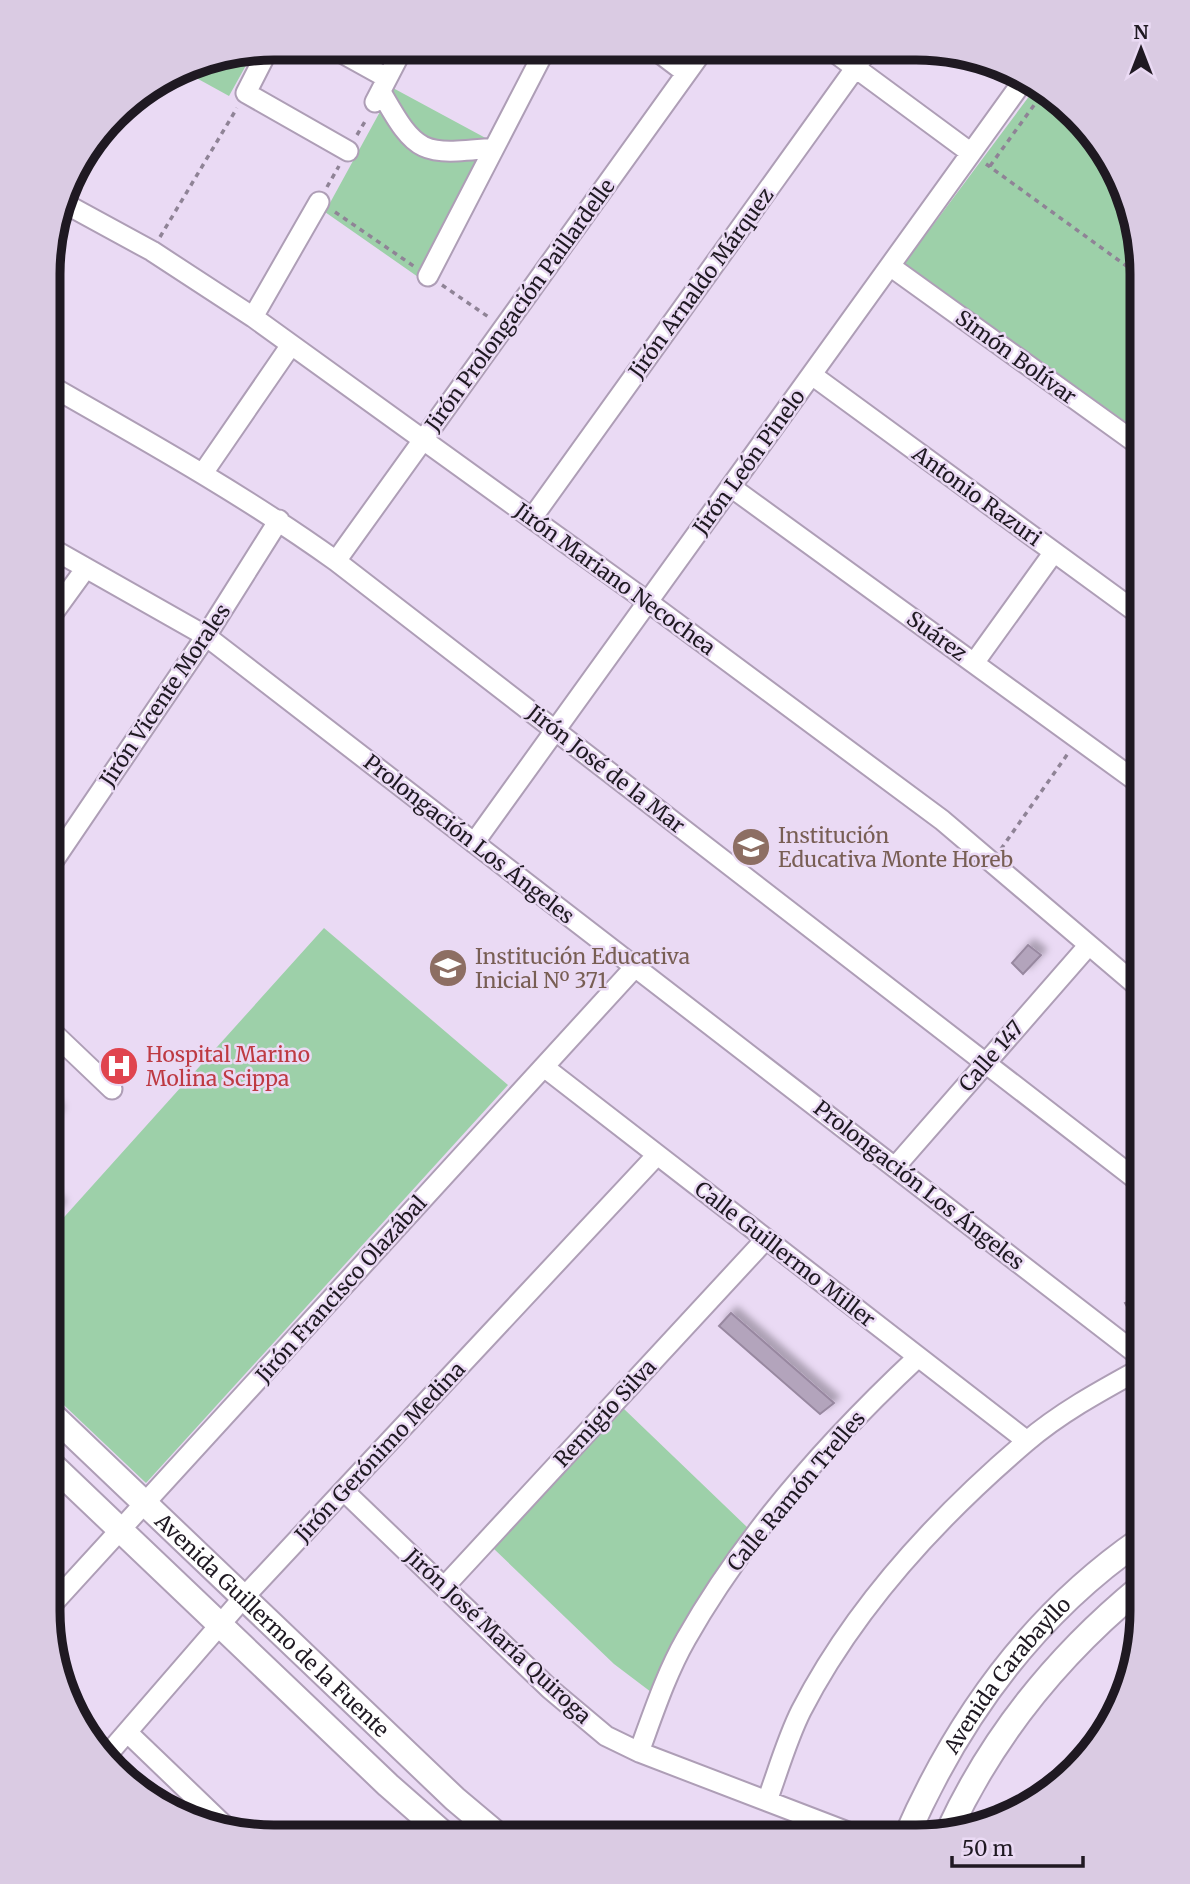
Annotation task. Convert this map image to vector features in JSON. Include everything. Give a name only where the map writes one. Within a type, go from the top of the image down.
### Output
[{"type":"main road","name":"Avenida Guillermo de la Fuente","points":[[60,1422],[455,1799],[486,1825]]},
{"type":"main road","name":"Avenida Guillermo de la Fuente","points":[[60,1472],[220,1623],[425,1825]]},
{"type":"main road","name":"Avenida Carabayllo","points":[[911,1825],[927,1788],[956,1737],[994,1681],[1028,1639],[1072,1596],[1130,1549]]},
{"type":"main road","name":"Avenida Carabayllo","points":[[952,1821],[968,1789],[1031,1694],[1103,1618],[1130,1596]]},
{"type":"street","points":[[263,60],[246,93],[348,150]]},
{"type":"street","points":[[345,60],[380,92],[403,131],[432,151],[494,148]]},
{"type":"street","points":[[380,92],[397,60]]},
{"type":"street","points":[[428,276],[540,60]]},
{"type":"street","points":[[669,60],[686,73]]},
{"type":"street","name":"Jirón Prolongación Paillardelle","points":[[336,561],[695,60]]},
{"type":"street","points":[[845,60],[971,153]]},
{"type":"street","name":"Jirón Arnaldo Márquez","points":[[533,518],[861,60]]},
{"type":"street","name":"Jirón León Pinelo","points":[[474,843],[1019,86]]},
{"type":"street","points":[[253,317],[319,202]]},
{"type":"street","name":"Jirón Mariano Necochea","points":[[70,207],[152,251],[253,317],[533,518],[942,820],[1130,980]]},
{"type":"street","name":"Simón Bolívar","points":[[890,266],[1130,434]]},
{"type":"street","points":[[203,473],[292,345]]},
{"type":"street","name":"Antonio Razuri","points":[[811,375],[1130,608]]},
{"type":"street","name":"Jirón José de la Mar","points":[[60,391],[203,473],[279,520],[336,561],[1130,1175]]},
{"type":"street","name":"Suárez","points":[[731,487],[1130,777]]},
{"type":"street","name":"Jirón Vicente Morales","points":[[60,851],[206,636],[279,520]]},
{"type":"street","points":[[974,663],[1054,552]]},
{"type":"street","name":"Prolongación Los Ángeles","points":[[60,553],[206,636],[1130,1349]]},
{"type":"street","points":[[60,605],[86,568]]},
{"type":"street","name":"Calle 147","points":[[895,1167],[1088,946]]},
{"type":"street","name":"Jirón Francisco Olazábal","points":[[60,1597],[635,967]]},
{"type":"street","points":[[60,1039],[112,1089]]},
{"type":"street","name":"Calle Guillermo Miller","points":[[544,1067],[1027,1441]]},
{"type":"street","name":"Jirón Gerónimo Medina","points":[[112,1750],[220,1623],[657,1155]]},
{"type":"street","name":"Remigio Silva","points":[[444,1587],[766,1239]]},
{"type":"street","name":"Calle Ramón Trelles","points":[[639,1752],[685,1641],[727,1573],[829,1445],[918,1357]]},
{"type":"street","points":[[767,1801],[800,1713],[846,1633],[950,1515],[1027,1441],[1069,1411],[1130,1375]]},
{"type":"street","name":"Jirón José María Quiroga","points":[[344,1491],[550,1689],[606,1736],[639,1752],[830,1825]]},
{"type":"street","points":[[128,1733],[214,1816]]},
{"type":"path","points":[[152,251],[246,93]]},
{"type":"path","points":[[1039,99],[990,166],[1130,268]]},
{"type":"path","points":[[319,202],[504,327]]},
{"type":"path","points":[[992,862],[1078,739]]},
{"type":"green space","points":[[248,62],[229,96],[192,76]]},
{"type":"green space","points":[[393,88],[493,142],[421,279],[325,212]]},
{"type":"green space","points":[[1031,93],[1047,104],[1068,122],[1102,167],[1123,218],[1130,260],[1130,425],[904,264]]},
{"type":"green space","points":[[324,928],[508,1085],[146,1483],[60,1401],[60,1222]]},
{"type":"green space","points":[[623,1408],[748,1528],[694,1607],[651,1692],[614,1664],[493,1548]]},
{"type":"building","points":[[1028,945],[1041,955],[1023,974],[1012,963]]},
{"type":"building","points":[[731,1313],[834,1403],[820,1414],[719,1326]]},
{"type":"place","name":"Institución Educativa Monte Horeb","points":[[751,847]]},
{"type":"place","name":"Institución Educativa Inicial Nº 371","points":[[448,968]]},
{"type":"place","name":"Hospital Marino Molina Scippa","points":[[119,1066]]}]
